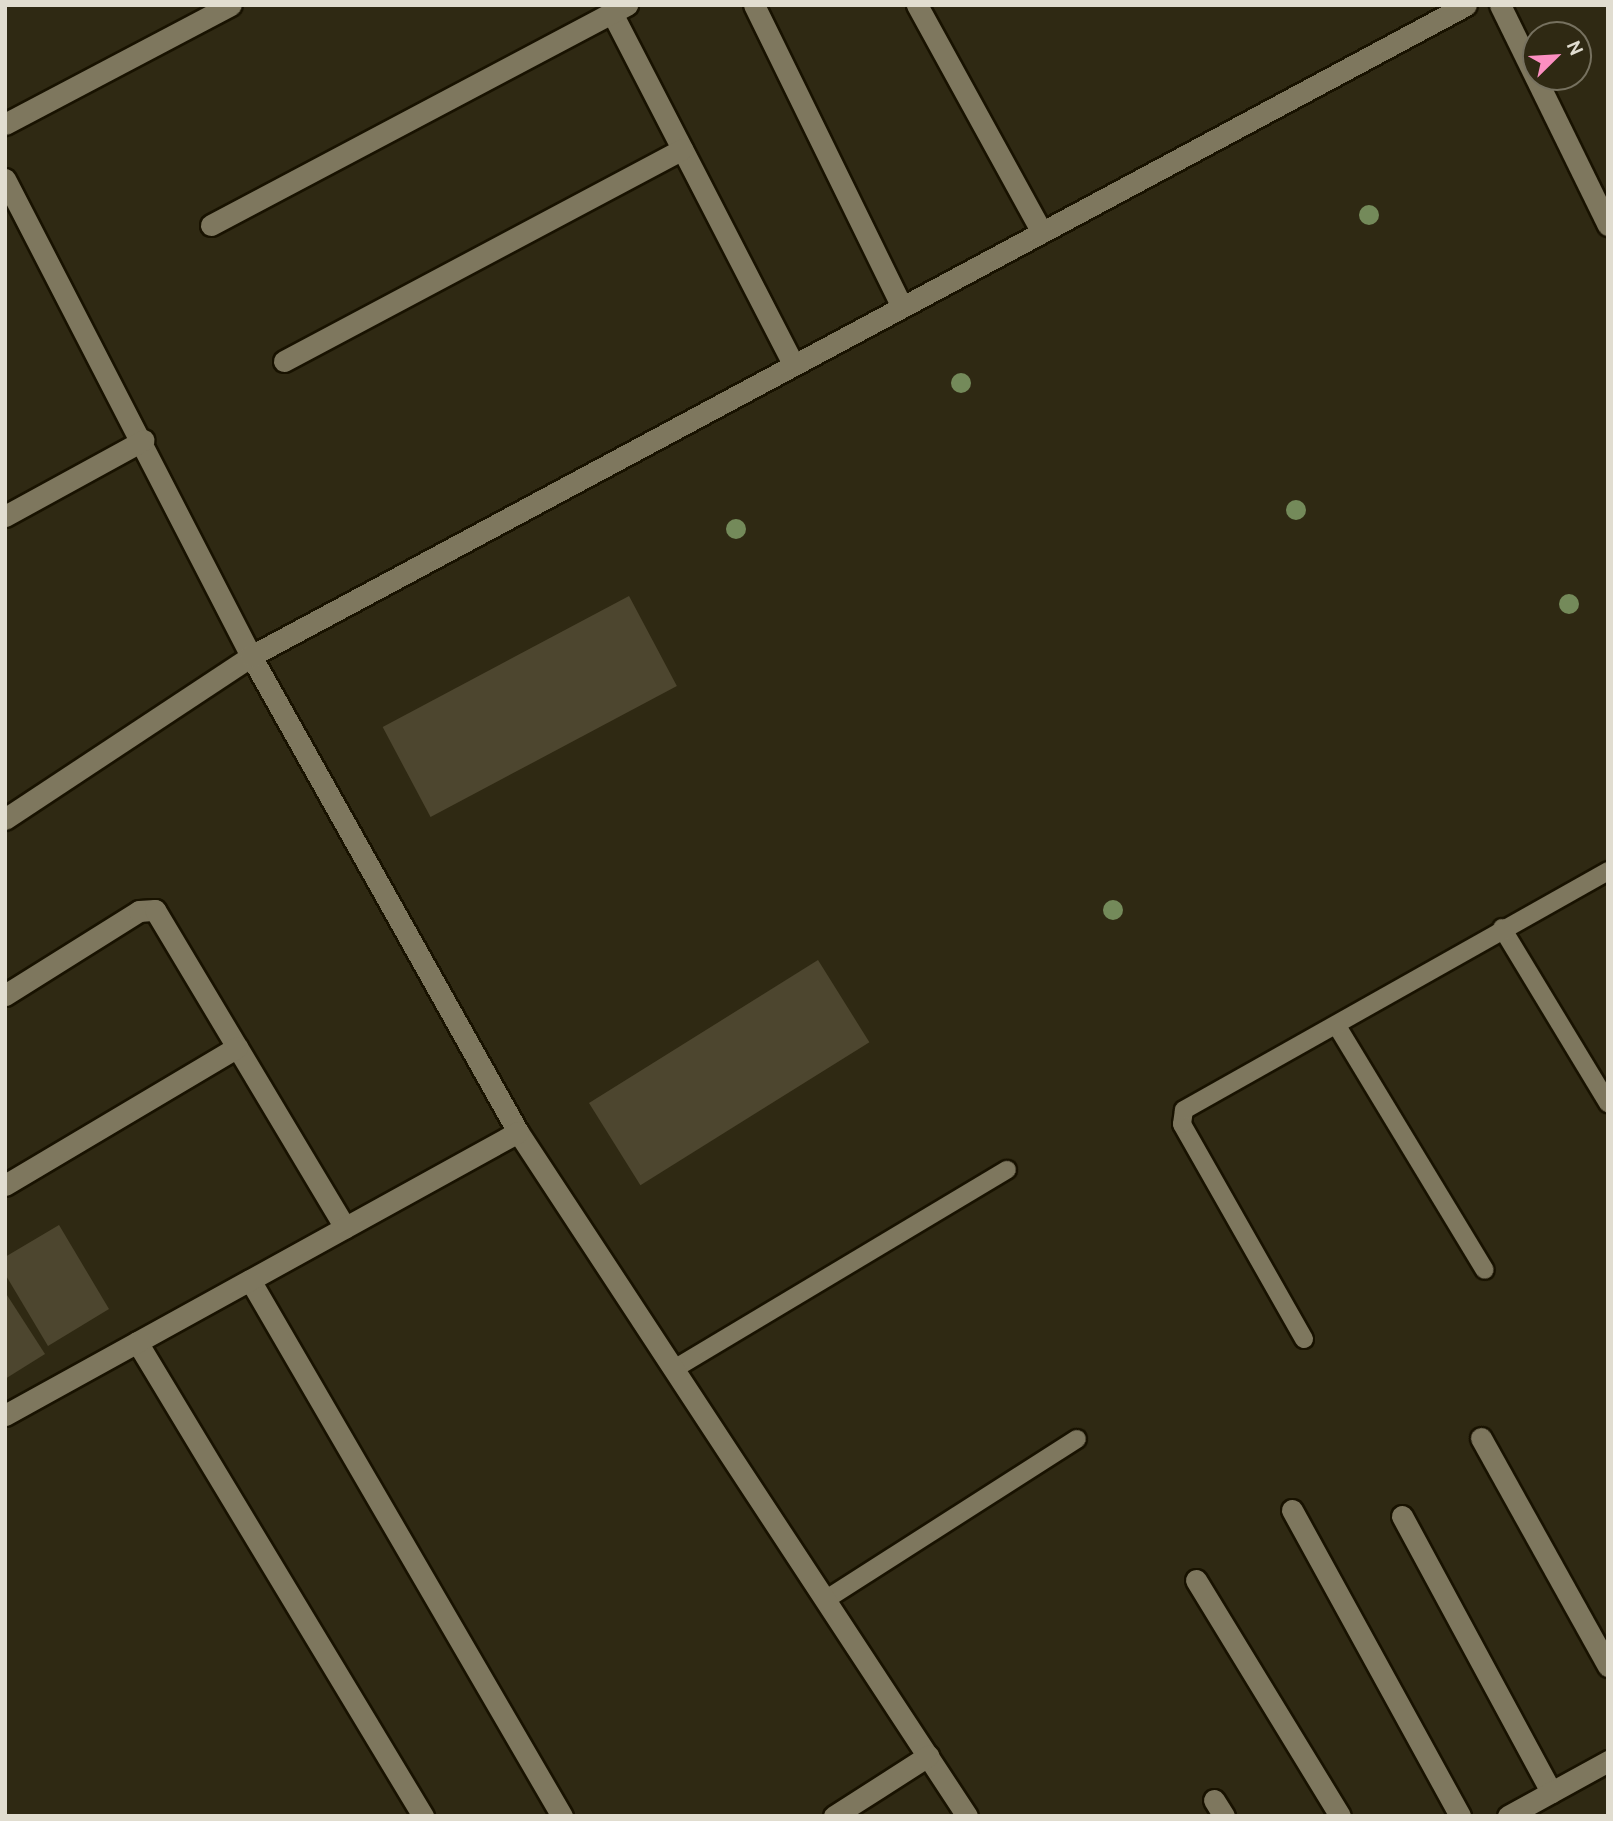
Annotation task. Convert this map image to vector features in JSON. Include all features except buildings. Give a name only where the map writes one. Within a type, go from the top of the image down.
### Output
[{"type":"street","points":[[5,124],[231,5]]},
{"type":"street","points":[[754,5],[902,307]]},
{"type":"street","points":[[918,5],[1042,232]]},
{"type":"street","points":[[5,819],[251,656],[1466,5]]},
{"type":"street","points":[[1500,5],[1608,225]]},
{"type":"street","points":[[211,225],[620,9],[682,149],[794,365]]},
{"type":"street","points":[[284,361],[682,149]]},
{"type":"street","points":[[5,179],[144,440],[251,656],[518,1132],[967,1816]]},
{"type":"street","points":[[5,516],[144,440]]},
{"type":"street","points":[[5,995],[148,908],[159,917],[345,1228]]},
{"type":"street","points":[[5,1185],[237,1047]]},
{"type":"street","points":[[5,1415],[518,1132]]},
{"type":"street","points":[[250,1280],[562,1816]]},
{"type":"street","points":[[136,1342],[423,1816]]},
{"type":"street","points":[[1481,1438],[1608,1666]]},
{"type":"street","points":[[1292,1510],[1460,1816]]},
{"type":"street","points":[[1402,1516],[1551,1792]]},
{"type":"street","points":[[1196,1580],[1340,1816]]},
{"type":"street","points":[[834,1816],[928,1756]]},
{"type":"street","points":[[1508,1816],[1608,1761]]},
{"type":"lane","points":[[1304,1339],[1182,1124],[1184,1110],[1337,1026],[1502,928],[1608,871]]},
{"type":"lane","points":[[1502,928],[1608,1103]]},
{"type":"lane","points":[[1337,1026],[1485,1270]]},
{"type":"lane","points":[[674,1369],[1007,1170]]},
{"type":"lane","points":[[825,1600],[1077,1439]]}]
